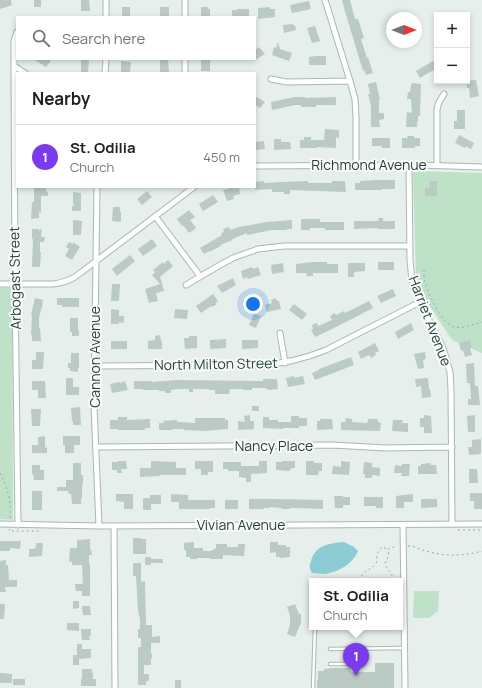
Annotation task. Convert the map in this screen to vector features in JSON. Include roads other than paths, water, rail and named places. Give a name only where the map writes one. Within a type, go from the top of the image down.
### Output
[{"type":"street","points":[[106,0],[106,16]]},
{"type":"street","points":[[185,0],[185,16]]},
{"type":"street","points":[[325,0],[355,99],[356,165]]},
{"type":"street","name":"Arbogast Street","points":[[16,35],[14,41],[14,66],[18,525]]},
{"type":"street","points":[[105,72],[106,60]]},
{"type":"street","points":[[185,60],[185,72]]},
{"type":"street","points":[[14,66],[23,72]]},
{"type":"street","points":[[271,79],[287,82],[350,81]]},
{"type":"street","points":[[437,165],[437,110],[439,102],[444,94]]},
{"type":"street","name":"Harriet Avenue","points":[[409,165],[410,270],[412,282],[420,302],[438,337],[447,360],[451,385],[452,524]]},
{"type":"street","name":"Richmond Avenue","points":[[256,166],[437,165],[482,167]]},
{"type":"street","name":"Cannon Avenue","points":[[97,188],[94,406],[99,526]]},
{"type":"street","points":[[0,284],[60,283],[67,281],[75,277],[193,188]]},
{"type":"street","points":[[154,216],[200,276]]},
{"type":"street","points":[[186,285],[233,258],[245,253],[271,247],[410,246]]},
{"type":"street","name":"North Milton Street","points":[[95,366],[259,365],[285,362],[313,356],[420,302]]},
{"type":"street","points":[[280,333],[285,362]]},
{"type":"street","name":"Nancy Place","points":[[96,447],[332,445],[386,448],[452,447]]},
{"type":"street","name":"Vivian Avenue","points":[[0,524],[99,526],[482,524]]},
{"type":"street","points":[[403,525],[403,578]]},
{"type":"street","points":[[114,526],[115,688]]},
{"type":"street","points":[[403,614],[405,688]]},
{"type":"lane","points":[[313,688],[314,630]]},
{"type":"lane","points":[[330,649],[405,648]]},
{"type":"lane","points":[[330,664],[356,664]]},
{"type":"water","points":[[344,542],[354,547],[358,551],[353,560],[344,567],[330,573],[312,573],[310,566],[316,551],[328,544]]},
{"type":"place","name":"St. Odilia","points":[[356,676]]}]
